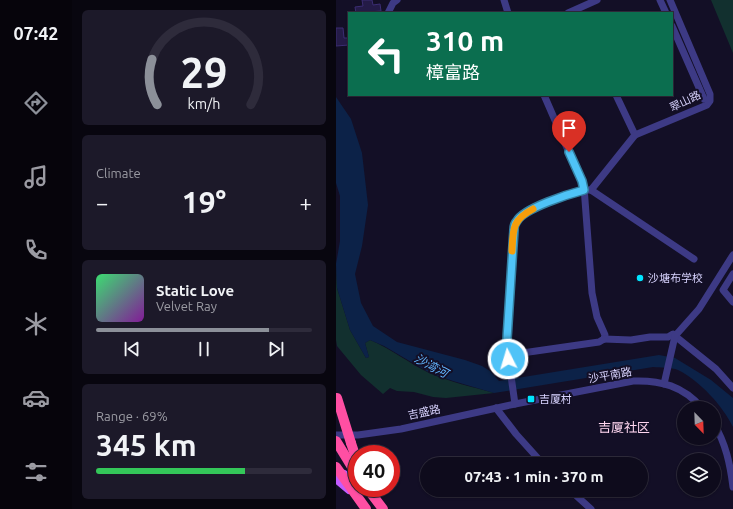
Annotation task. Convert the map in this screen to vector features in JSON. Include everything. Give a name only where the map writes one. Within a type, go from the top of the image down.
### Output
[{"type":"highway","points":[[336,395],[352,445]]},
{"type":"highway","points":[[336,441],[348,460]]},
{"type":"highway","points":[[336,467],[367,509]]},
{"type":"highway","points":[[373,497],[381,508]]},
{"type":"main road","points":[[336,467],[348,477]]},
{"type":"main road","points":[[336,479],[367,509]]},
{"type":"main road","points":[[370,497],[381,508]]},
{"type":"street","points":[[388,12],[393,3],[397,0]]},
{"type":"street","points":[[504,0],[508,12]]},
{"type":"street","points":[[578,11],[597,0]]},
{"type":"street","points":[[660,0],[666,12]]},
{"type":"street","name":"翠山路","points":[[587,190],[635,135],[707,105],[710,101],[707,88],[670,0]]},
{"type":"street","points":[[673,28],[704,99]]},
{"type":"street","points":[[544,96],[587,190],[592,293],[597,317],[605,335],[604,339]]},
{"type":"street","points":[[616,96],[635,135]]},
{"type":"street","points":[[515,400],[508,357],[507,339],[514,230],[517,220],[524,213],[560,197],[587,190],[694,259]]},
{"type":"street","points":[[664,384],[675,336],[699,310],[733,256]]},
{"type":"street","points":[[733,274],[723,290],[733,302]]},
{"type":"street","points":[[508,357],[599,342],[604,339],[631,340],[650,337],[668,337],[673,334],[716,369],[733,388]]},
{"type":"street","name":"沙平南路","points":[[515,400],[633,382],[650,381],[678,388],[695,401]]},
{"type":"street","name":"吉盛路","points":[[336,435],[358,435],[389,431],[496,408],[515,400]]},
{"type":"street","points":[[496,408],[516,434],[537,457]]},
{"type":"street","points":[[721,436],[730,451],[733,487]]},
{"type":"street","points":[[578,497],[591,509]]},
{"type":"green space","points":[[711,0],[733,0],[733,53]]},
{"type":"green space","points":[[336,264],[337,288],[350,330],[366,358],[369,357],[365,343],[370,340],[429,373],[453,382],[494,393],[446,398],[433,397],[414,392],[397,391],[390,388],[383,394],[361,375],[337,346]]},
{"type":"water","name":"沙湾河","points":[[336,97],[351,119],[362,153],[368,205],[362,246],[355,274],[361,303],[373,326],[397,342],[482,366],[490,371],[499,381],[659,355],[675,358],[711,380],[733,398],[733,427],[721,408],[721,401],[716,401],[686,374],[672,368],[653,367],[494,393],[430,373],[384,346],[370,340],[365,343],[369,357],[366,358],[350,330],[337,288],[336,264],[340,241],[340,196],[336,183]]},
{"type":"building","points":[[362,0],[372,0],[373,5],[380,4],[381,11],[356,12],[355,7],[363,6]]},
{"type":"building","points":[[336,28],[343,28],[344,38],[348,38],[348,45],[336,46]]},
{"type":"slow traffic","points":[[512,251],[514,230],[517,220],[524,213],[533,209]]},
{"type":"place","name":"沙塘布学校","points":[[640,278]]},
{"type":"place","name":"吉厦村","points":[[531,399]]},
{"type":"district","name":"吉厦社区","points":[[624,427]]},
{"type":"route","points":[[508,359],[507,339],[514,230],[517,220],[524,213],[560,197],[584,190],[582,181],[569,152]]}]
